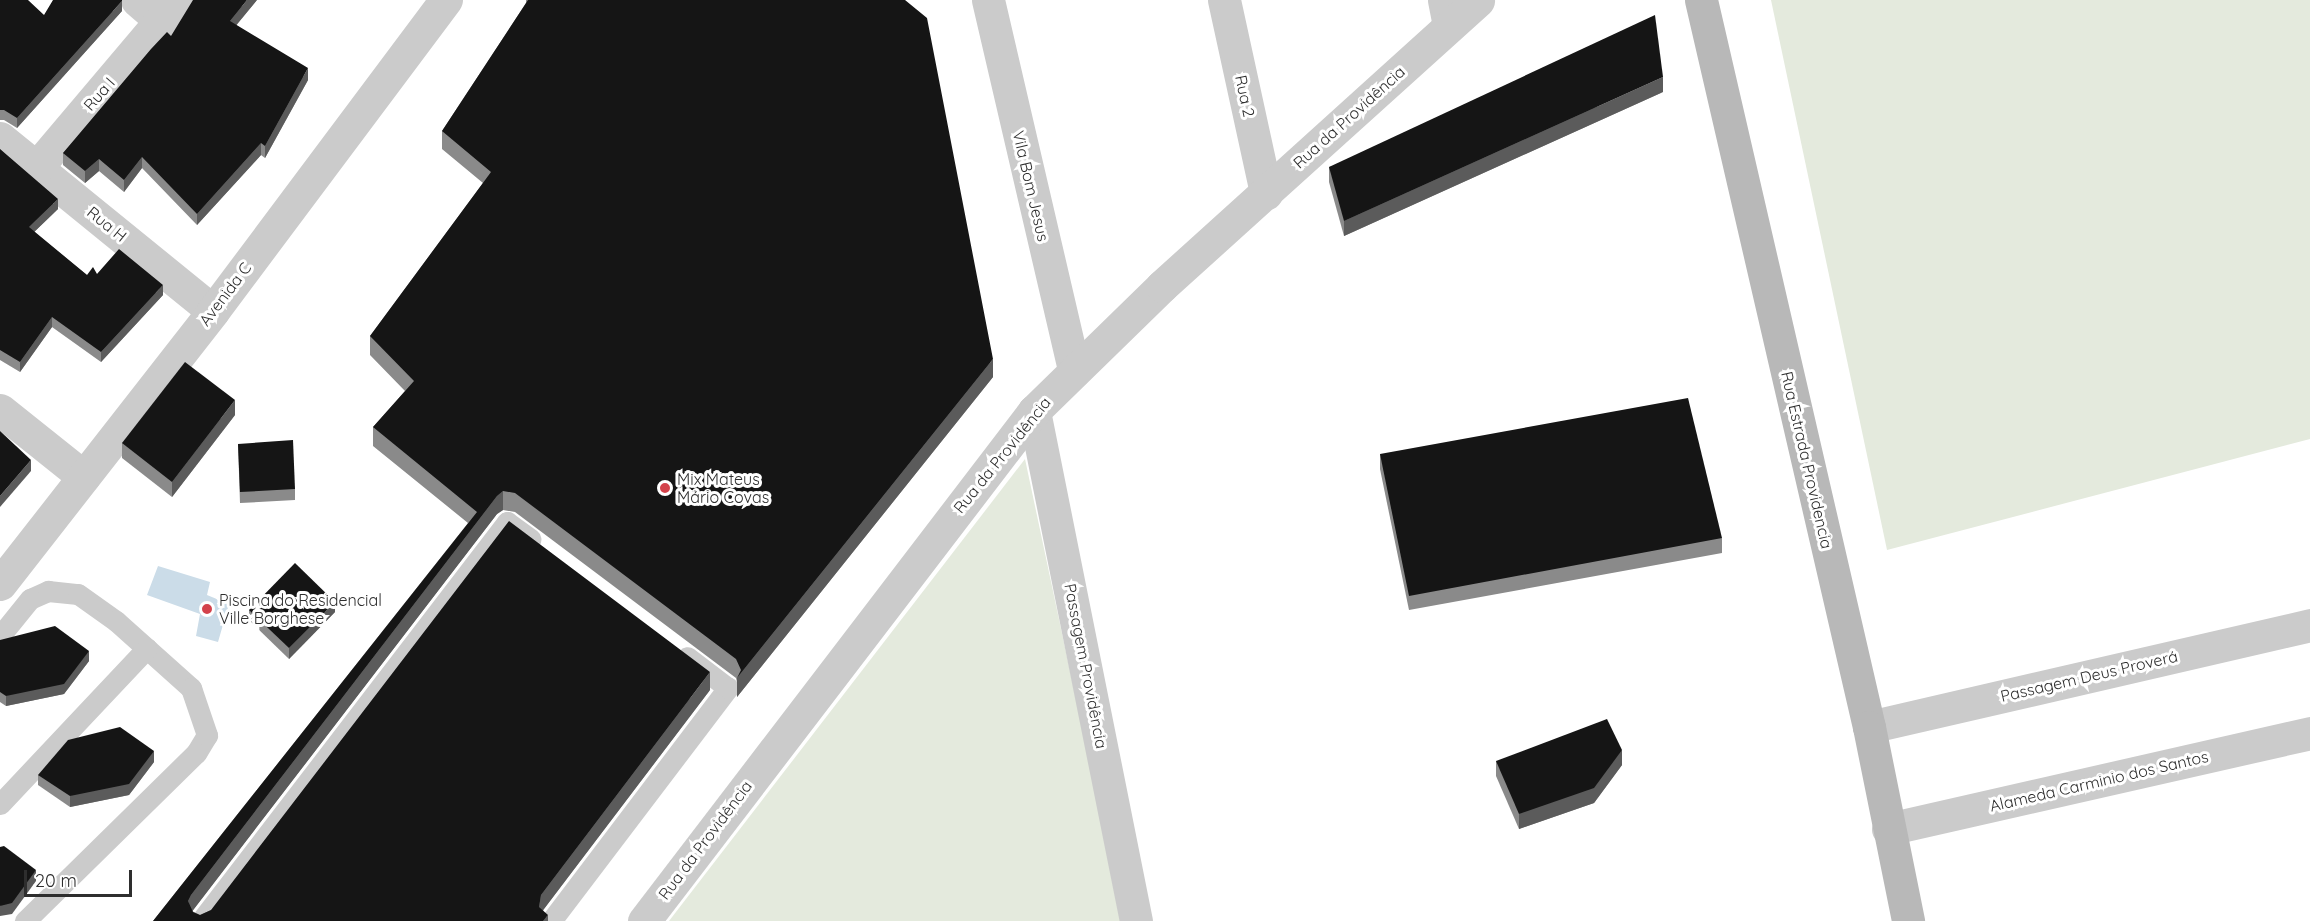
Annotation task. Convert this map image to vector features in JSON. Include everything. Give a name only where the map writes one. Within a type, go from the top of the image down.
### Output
[{"type":"main road","name":"Rua Estrada Providencia","points":[[1701,0],[1869,727],[1908,921]]},
{"type":"street","points":[[137,0],[170,11]]},
{"type":"street","name":"Avenida C","points":[[0,584],[213,311],[446,0]]},
{"type":"street","name":"Vila Bom Jesus","points":[[988,0],[1074,371]]},
{"type":"street","name":"Rua 2","points":[[1224,0],[1266,193]]},
{"type":"street","name":"Rua da Providência","points":[[644,921],[1034,411],[1266,193],[1447,13],[1478,0]]},
{"type":"street","name":"Rua I","points":[[37,166],[170,11]]},
{"type":"street","name":"Rua H","points":[[0,138],[213,311]]},
{"type":"street","points":[[0,410],[84,477]]},
{"type":"street","name":"Passagem Providência","points":[[1034,411],[1136,921]]},
{"type":"street","name":"Passagem Deus Proverá","points":[[1869,727],[2310,625]]},
{"type":"street","name":"Alameda Carminio dos Santos","points":[[1888,829],[2310,733]]},
{"type":"lane","points":[[201,921],[507,522],[544,549]]},
{"type":"lane","points":[[0,636],[30,599],[48,591],[78,594],[147,648],[191,688],[207,735],[196,753],[25,921]]},
{"type":"lane","points":[[551,921],[728,688],[668,643]]},
{"type":"lane","points":[[0,804],[147,648]]},
{"type":"shaded area","points":[[1771,0],[2310,0],[2310,439],[1887,550]]},
{"type":"shaded area","points":[[1025,459],[1123,921],[669,921]]},
{"type":"water","name":"Piscina do Residencial Ville Borghese","points":[[158,566],[210,582],[207,595],[229,604],[218,642],[196,636],[200,614],[147,595]]},
{"type":"building","points":[[0,0],[28,0],[44,15],[53,0],[122,1],[17,118],[0,110]]},
{"type":"building","points":[[193,0],[247,0],[230,21],[308,68],[265,146],[261,143],[197,214],[142,157],[124,180],[99,159],[85,171],[63,153],[151,49],[167,32],[171,36]]},
{"type":"building","name":"Mix Mateus Mário Covas","points":[[528,0],[905,0],[927,18],[993,359],[737,678],[741,670],[736,659],[515,493],[503,491],[188,901],[193,912],[200,915],[211,910],[509,521],[710,672],[541,895],[539,907],[548,915],[543,921],[153,921],[477,512],[373,427],[414,381],[370,336],[491,172],[442,131]]},
{"type":"building","points":[[1655,15],[1663,77],[1344,221],[1329,167]]},
{"type":"building","points":[[0,149],[58,199],[29,227],[87,275],[93,267],[97,274],[119,249],[163,285],[101,352],[52,317],[20,362],[0,350]]},
{"type":"building","points":[[185,362],[235,400],[172,482],[122,443]]},
{"type":"building","points":[[1688,398],[1722,538],[1409,596],[1380,454]]},
{"type":"building","points":[[0,431],[31,460],[0,496]]},
{"type":"building","points":[[293,440],[295,489],[240,492],[238,444]]},
{"type":"building","points":[[295,563],[335,602],[289,648],[249,610]]},
{"type":"building","points":[[55,626],[89,651],[64,684],[6,696],[0,692],[0,640]]},
{"type":"building","points":[[1607,719],[1622,750],[1594,788],[1519,814],[1496,761]]},
{"type":"building","points":[[120,727],[154,751],[129,784],[70,796],[38,775],[68,740]]},
{"type":"building","points":[[4,846],[36,870],[12,903],[0,906],[0,847]]},
{"type":"place","name":"Mix Mateus Mário Covas","points":[[665,488]]},
{"type":"place","name":"Piscina do Residencial Ville Borghese","points":[[207,609]]}]
